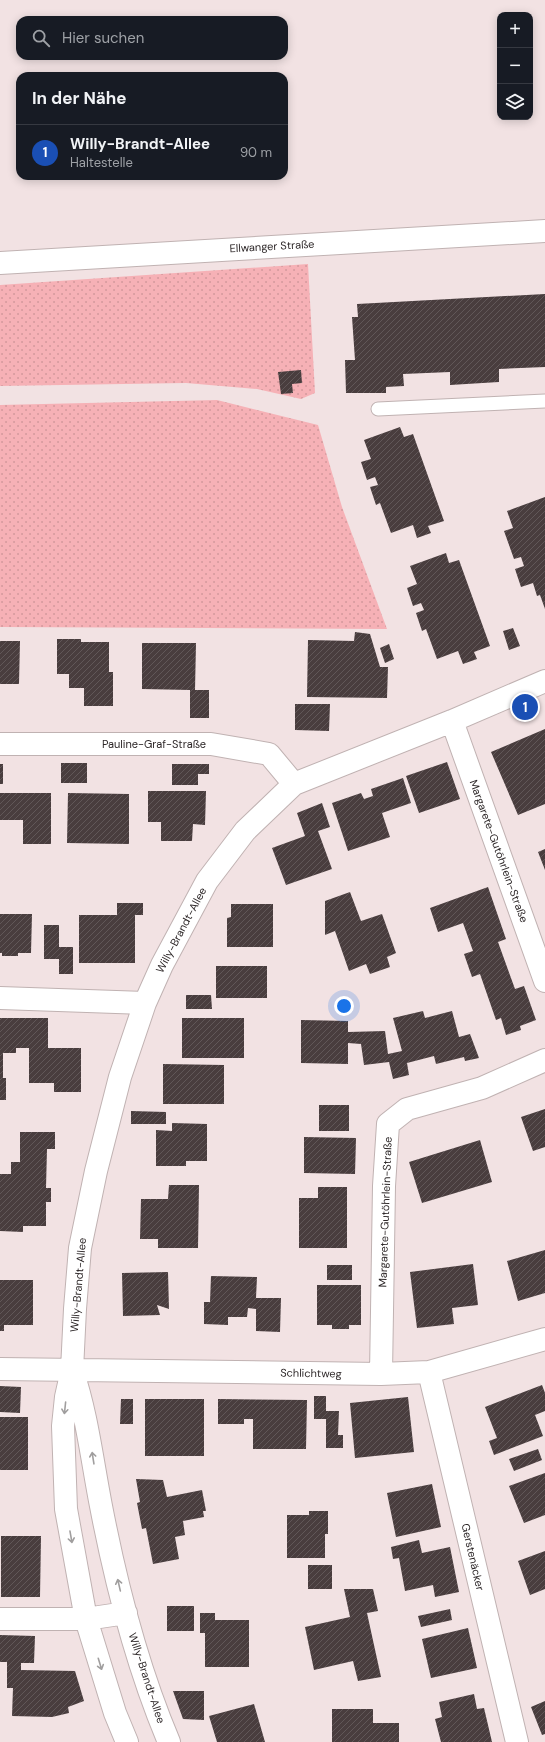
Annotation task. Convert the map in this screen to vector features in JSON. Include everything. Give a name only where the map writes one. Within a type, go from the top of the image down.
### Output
[{"type":"street","name":"Ellwanger Straße","points":[[0,263],[545,231]]},
{"type":"street","name":"Willy-Brandt-Allee","points":[[127,1742],[115,1713],[86,1619],[66,1509],[63,1426],[66,1397],[72,1370],[80,1248],[96,1171],[120,1077],[145,1003],[162,965],[207,881],[245,831],[294,784],[452,722],[545,681]]},
{"type":"street","name":"Margarete-Gutöhrlein-Straße","points":[[452,722],[545,981]]},
{"type":"street","name":"Pauline-Graf-Straße","points":[[0,744],[211,744],[269,754],[294,784]]},
{"type":"street","points":[[0,998],[145,1003]]},
{"type":"street","name":"Margarete-Gutöhrlein-Straße","points":[[381,1374],[384,1186],[388,1124],[407,1109],[482,1088],[545,1060]]},
{"type":"street","name":"Schlichtweg","points":[[0,1369],[381,1374],[429,1372],[545,1339]]},
{"type":"street","name":"Willy-Brandt-Allee","points":[[72,1370],[81,1396],[88,1428],[101,1507],[126,1613],[153,1704],[169,1742]]},
{"type":"street","name":"Gerstenäcker","points":[[429,1372],[517,1742]]},
{"type":"street","points":[[0,1618],[86,1619],[126,1613]]},
{"type":"lane","points":[[378,409],[545,401]]},
{"type":"shaded area","points":[[308,264],[315,393],[301,399],[257,389],[186,383],[0,386],[0,285]]},
{"type":"shaded area","points":[[217,400],[318,425],[342,507],[387,629],[0,627],[0,405]]},
{"type":"building","points":[[545,294],[545,367],[499,369],[499,382],[450,385],[450,372],[403,374],[404,386],[386,387],[386,393],[346,393],[345,360],[355,360],[352,317],[358,317],[357,304]]},
{"type":"building","points":[[301,370],[302,383],[292,384],[293,393],[281,394],[278,372]]},
{"type":"building","points":[[400,427],[404,437],[413,434],[444,521],[428,526],[431,533],[417,538],[413,525],[391,533],[380,503],[376,505],[370,487],[378,485],[375,477],[367,480],[361,462],[371,459],[364,440]]},
{"type":"building","points":[[545,497],[545,609],[540,595],[537,596],[533,583],[521,587],[515,569],[524,566],[521,557],[514,559],[504,531],[513,528],[507,511]]},
{"type":"building","points":[[446,553],[449,563],[459,560],[490,646],[474,652],[477,659],[463,664],[458,651],[437,659],[426,629],[422,631],[416,613],[424,610],[421,603],[413,606],[407,588],[417,584],[410,566]]},
{"type":"building","points":[[513,628],[520,646],[509,650],[503,631]]},
{"type":"building","points":[[355,632],[370,634],[380,667],[388,667],[387,698],[307,697],[308,640],[354,641]]},
{"type":"building","points":[[57,639],[81,639],[81,642],[109,642],[109,672],[113,672],[113,706],[84,706],[84,688],[69,688],[69,674],[57,674]]},
{"type":"building","points":[[0,641],[20,641],[19,684],[0,684]]},
{"type":"building","points":[[142,643],[196,643],[195,690],[209,690],[209,718],[190,718],[190,690],[142,689]]},
{"type":"building","points":[[389,644],[394,659],[385,663],[380,648]]},
{"type":"building","points":[[295,704],[330,704],[329,731],[295,730]]},
{"type":"building","points":[[545,729],[545,804],[518,815],[491,752]]},
{"type":"building","points":[[447,762],[460,799],[419,813],[406,776]]},
{"type":"building","points":[[61,763],[87,763],[87,783],[61,783]]},
{"type":"building","points":[[0,764],[3,764],[3,784],[0,784]]},
{"type":"building","points":[[172,764],[209,764],[209,774],[198,774],[198,785],[172,785]]},
{"type":"building","points":[[403,778],[411,803],[382,813],[390,837],[348,851],[332,803],[361,793],[364,799],[373,796],[371,789]]},
{"type":"building","points":[[148,791],[206,791],[205,825],[193,824],[192,841],[161,841],[161,822],[148,822]]},
{"type":"building","points":[[0,793],[51,793],[51,844],[23,844],[23,820],[0,820]]},
{"type":"building","points":[[68,793],[129,794],[129,844],[67,843]]},
{"type":"building","points":[[322,803],[330,827],[318,831],[332,869],[286,885],[272,848],[305,836],[297,813]]},
{"type":"building","points":[[545,849],[545,870],[538,852]]},
{"type":"building","points":[[488,887],[506,939],[498,942],[515,989],[524,986],[536,1020],[520,1026],[521,1030],[506,1035],[501,1018],[496,1020],[480,974],[472,977],[464,954],[473,951],[463,923],[438,932],[430,908]]},
{"type":"building","points":[[350,892],[361,921],[382,914],[396,953],[387,957],[390,967],[370,974],[366,964],[349,971],[335,931],[325,935],[325,901]]},
{"type":"building","points":[[117,903],[143,903],[143,915],[135,915],[135,963],[79,963],[79,915],[117,915]]},
{"type":"building","points":[[231,904],[273,904],[273,947],[227,947],[227,918],[231,917]]},
{"type":"building","points":[[0,914],[32,914],[31,953],[18,953],[18,956],[2,956],[2,953],[0,953]]},
{"type":"building","points":[[44,925],[59,925],[59,947],[73,947],[73,974],[59,974],[59,959],[44,959]]},
{"type":"building","points":[[216,966],[267,966],[267,998],[216,998]]},
{"type":"building","points":[[186,995],[211,995],[212,1009],[186,1009]]},
{"type":"building","points":[[423,1011],[425,1018],[452,1011],[459,1037],[470,1034],[479,1058],[465,1061],[464,1057],[436,1064],[434,1056],[407,1063],[409,1075],[393,1079],[389,1062],[364,1065],[361,1044],[348,1043],[348,1064],[301,1063],[301,1020],[348,1021],[348,1032],[385,1031],[388,1054],[402,1051],[393,1018]]},
{"type":"building","points":[[0,1018],[48,1018],[48,1048],[81,1048],[81,1092],[54,1092],[54,1083],[29,1083],[29,1048],[16,1048],[16,1053],[3,1053],[3,1078],[6,1078],[6,1100],[0,1100]]},
{"type":"building","points":[[182,1018],[244,1018],[244,1058],[182,1058]]},
{"type":"building","points":[[163,1064],[224,1065],[224,1104],[163,1104]]},
{"type":"building","points":[[319,1105],[349,1105],[349,1131],[319,1131]]},
{"type":"building","points":[[545,1109],[545,1147],[533,1151],[521,1117]]},
{"type":"building","points":[[131,1111],[166,1112],[166,1124],[131,1124]]},
{"type":"building","points":[[172,1123],[207,1124],[207,1161],[186,1161],[186,1166],[156,1166],[156,1130],[172,1131]]},
{"type":"building","points":[[20,1132],[55,1132],[55,1149],[47,1149],[46,1188],[51,1188],[51,1202],[46,1202],[46,1226],[23,1226],[23,1232],[0,1231],[0,1174],[11,1174],[11,1162],[20,1162]]},
{"type":"building","points":[[304,1137],[356,1138],[355,1174],[304,1173]]},
{"type":"building","points":[[480,1140],[492,1182],[422,1203],[409,1162]]},
{"type":"building","points":[[169,1185],[199,1185],[198,1248],[158,1248],[158,1239],[140,1239],[141,1199],[168,1199]]},
{"type":"building","points":[[318,1187],[347,1187],[347,1248],[299,1248],[299,1198],[318,1198]]},
{"type":"building","points":[[545,1250],[545,1293],[518,1301],[507,1261]]},
{"type":"building","points":[[473,1264],[478,1305],[452,1308],[454,1324],[417,1328],[410,1272]]},
{"type":"building","points":[[327,1265],[352,1265],[352,1280],[327,1280]]},
{"type":"building","points":[[168,1272],[169,1309],[157,1305],[160,1315],[123,1316],[122,1273]]},
{"type":"building","points":[[211,1276],[257,1277],[256,1298],[281,1298],[280,1332],[256,1331],[256,1309],[248,1308],[247,1317],[228,1317],[228,1325],[204,1324],[204,1302],[210,1302]]},
{"type":"building","points":[[0,1280],[33,1280],[33,1325],[4,1325],[4,1331],[0,1331]]},
{"type":"building","points":[[317,1285],[361,1285],[361,1325],[349,1325],[349,1329],[332,1329],[332,1325],[317,1325]]},
{"type":"building","points":[[542,1385],[545,1393],[545,1411],[535,1415],[543,1436],[494,1455],[489,1441],[497,1438],[485,1407]]},
{"type":"building","points":[[0,1386],[21,1387],[20,1413],[0,1412]]},
{"type":"building","points":[[314,1396],[326,1396],[326,1411],[339,1411],[338,1435],[343,1435],[343,1448],[326,1448],[326,1419],[314,1419]]},
{"type":"building","points":[[408,1397],[414,1452],[355,1458],[350,1403]]},
{"type":"building","points":[[121,1399],[133,1399],[133,1424],[120,1424]]},
{"type":"building","points":[[145,1399],[204,1399],[204,1456],[145,1456]]},
{"type":"building","points":[[218,1399],[307,1400],[306,1449],[253,1449],[253,1419],[244,1419],[244,1424],[218,1424]]},
{"type":"building","points":[[0,1417],[28,1417],[28,1470],[0,1470]]},
{"type":"building","points":[[538,1449],[542,1460],[514,1471],[509,1459]]},
{"type":"building","points":[[545,1473],[545,1515],[524,1523],[509,1486]]},
{"type":"building","points":[[136,1479],[163,1480],[167,1497],[202,1490],[206,1511],[203,1511],[204,1517],[183,1521],[185,1535],[175,1537],[179,1559],[153,1564],[146,1528],[142,1529],[137,1503],[140,1502]]},
{"type":"building","points":[[432,1484],[441,1527],[396,1537],[387,1493]]},
{"type":"building","points":[[309,1511],[328,1511],[328,1534],[325,1534],[325,1558],[287,1558],[287,1515],[309,1515]]},
{"type":"building","points":[[1,1536],[41,1536],[40,1597],[1,1597]]},
{"type":"building","points":[[419,1540],[422,1553],[450,1547],[459,1592],[435,1597],[433,1585],[405,1591],[399,1558],[393,1559],[391,1547]]},
{"type":"building","points":[[545,1551],[545,1589],[530,1595],[518,1561]]},
{"type":"building","points":[[308,1565],[332,1565],[332,1589],[308,1589]]},
{"type":"building","points":[[344,1589],[373,1589],[378,1611],[367,1613],[381,1677],[358,1681],[353,1661],[314,1670],[305,1627],[350,1617]]},
{"type":"building","points":[[167,1606],[194,1606],[194,1631],[167,1631]]},
{"type":"building","points":[[450,1609],[452,1620],[421,1627],[418,1616]]},
{"type":"building","points":[[200,1613],[215,1613],[215,1620],[249,1620],[249,1667],[205,1667],[205,1633],[200,1633]]},
{"type":"building","points":[[468,1628],[477,1668],[431,1678],[422,1639]]},
{"type":"building","points":[[0,1635],[35,1636],[34,1663],[21,1663],[21,1670],[75,1671],[84,1701],[68,1707],[69,1713],[52,1717],[12,1716],[13,1688],[7,1688],[7,1662],[0,1662]]},
{"type":"building","points":[[173,1691],[204,1691],[204,1720],[183,1719]]},
{"type":"building","points":[[474,1694],[477,1709],[484,1708],[492,1742],[441,1742],[435,1719],[442,1717],[439,1702]]},
{"type":"building","points":[[545,1701],[545,1734],[542,1735],[531,1707]]},
{"type":"building","points":[[254,1704],[265,1742],[217,1742],[209,1716]]},
{"type":"building","points":[[332,1709],[373,1709],[373,1723],[399,1723],[399,1742],[332,1742]]},
{"type":"place","name":"Willy-Brandt-Allee","points":[[525,707]]}]
